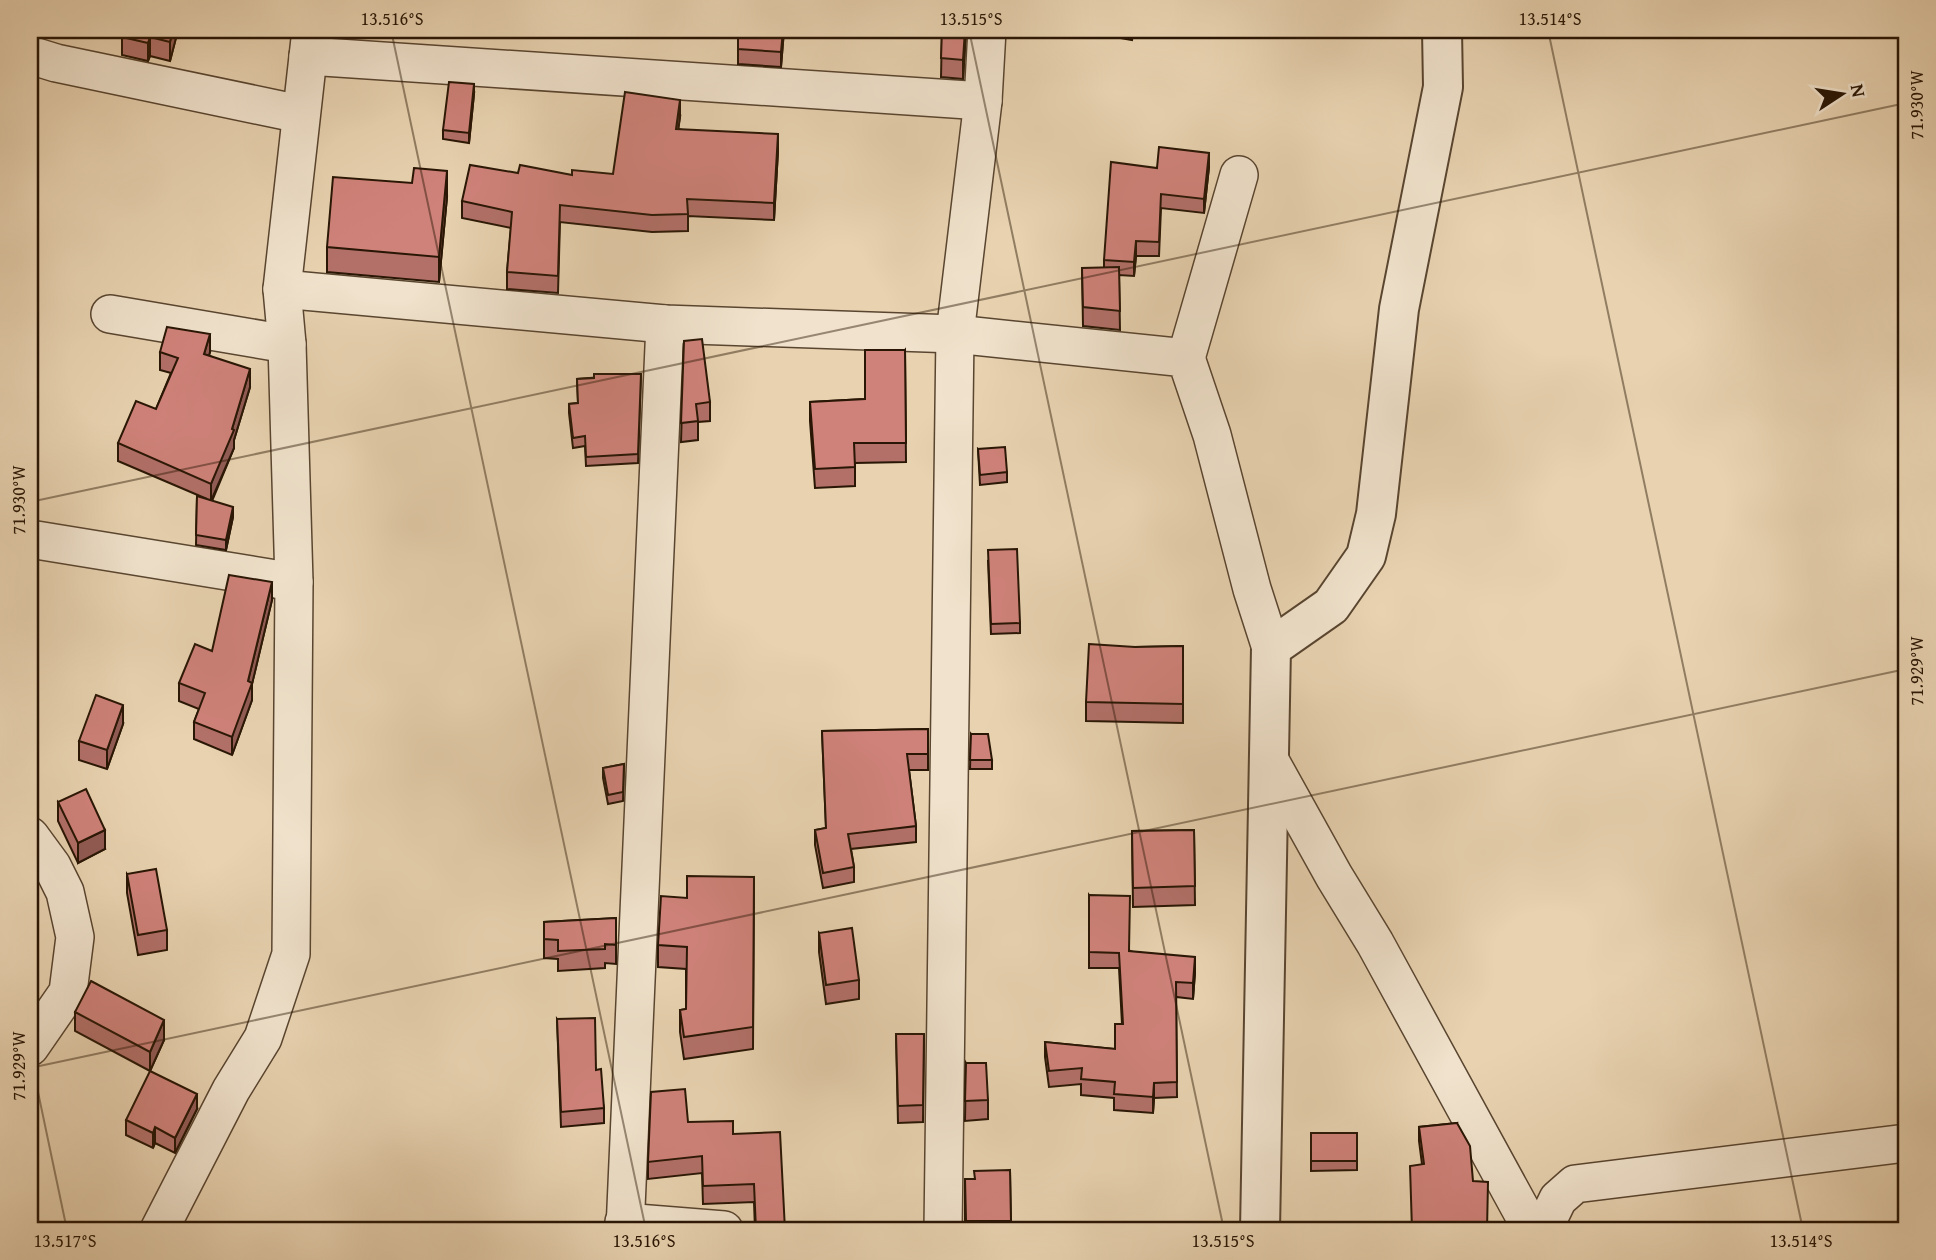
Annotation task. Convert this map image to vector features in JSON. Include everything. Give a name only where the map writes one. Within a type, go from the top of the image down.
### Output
[{"type":"street","points":[[943,1230],[955,334],[983,101],[987,30]]},
{"type":"street","points":[[1271,648],[1331,606],[1366,556],[1376,514],[1399,309],[1443,87],[1442,30]]},
{"type":"street","points":[[159,1230],[231,1090],[262,1038],[291,954],[294,582],[287,344],[282,289],[310,43],[983,101]]},
{"type":"street","points":[[30,55],[56,63],[300,114]]},
{"type":"street","points":[[1239,175],[1186,358],[1212,435],[1252,589],[1271,648],[1260,1230]]},
{"type":"street","points":[[282,289],[665,324],[955,334],[1186,358]]},
{"type":"street","points":[[110,314],[287,344]]},
{"type":"street","points":[[665,324],[625,1226],[724,1230]]},
{"type":"street","points":[[30,539],[294,582]]},
{"type":"street","points":[[1269,759],[1375,943],[1532,1230]]},
{"type":"street","points":[[30,836],[52,866],[65,892],[75,937],[68,992],[30,1047]]},
{"type":"street","points":[[1543,1230],[1558,1199],[1575,1184],[1906,1143]]},
{"type":"building","points":[[124,30],[173,30],[170,42],[150,37],[148,43],[122,37]]},
{"type":"building","points":[[738,30],[783,30],[781,52],[738,49]]},
{"type":"building","points":[[942,30],[965,30],[963,60],[941,58]]},
{"type":"building","points":[[449,82],[474,84],[469,133],[443,130]]},
{"type":"building","points":[[625,92],[680,100],[676,129],[778,134],[774,203],[687,199],[688,214],[652,215],[560,205],[558,276],[507,272],[512,212],[462,201],[470,165],[518,173],[520,165],[572,175],[572,170],[613,174]]},
{"type":"building","points":[[1159,147],[1209,153],[1204,199],[1161,194],[1159,242],[1136,241],[1134,262],[1104,260],[1111,162],[1157,168]]},
{"type":"building","points":[[414,168],[447,171],[439,257],[327,247],[333,177],[412,183]]},
{"type":"building","points":[[1119,267],[1120,311],[1083,307],[1082,268]]},
{"type":"building","points":[[167,327],[210,334],[204,354],[250,369],[232,429],[234,430],[211,484],[118,443],[136,401],[156,409],[178,358],[160,352]]},
{"type":"building","points":[[702,339],[710,402],[696,404],[698,421],[681,423],[684,341]]},
{"type":"building","points":[[865,350],[905,350],[906,443],[854,443],[855,467],[815,469],[810,402],[865,399]]},
{"type":"building","points":[[594,374],[641,374],[638,454],[586,457],[585,436],[573,438],[569,404],[578,403],[577,379],[594,378]]},
{"type":"building","points":[[1005,447],[1007,472],[980,475],[978,449]]},
{"type":"building","points":[[197,496],[233,507],[226,540],[196,535]]},
{"type":"building","points":[[1017,549],[1020,623],[991,624],[988,550]]},
{"type":"building","points":[[229,575],[272,582],[248,681],[252,683],[232,737],[194,722],[205,693],[179,683],[195,644],[212,651]]},
{"type":"building","points":[[1089,644],[1183,646],[1183,704],[1086,702]]},
{"type":"building","points":[[96,695],[123,705],[107,750],[79,741]]},
{"type":"building","points":[[928,729],[928,754],[907,754],[916,826],[848,834],[854,867],[823,873],[815,830],[826,828],[822,731]]},
{"type":"building","points":[[971,734],[988,734],[992,760],[970,760]]},
{"type":"building","points":[[624,764],[623,792],[608,795],[603,768]]},
{"type":"building","points":[[86,789],[105,830],[78,843],[58,802]]},
{"type":"building","points":[[1194,830],[1195,886],[1133,888],[1132,831]]},
{"type":"building","points":[[156,869],[167,930],[138,935],[127,874]]},
{"type":"building","points":[[687,876],[754,877],[753,1027],[684,1037],[680,1010],[686,1009],[687,947],[658,945],[661,896],[687,898]]},
{"type":"building","points":[[1089,895],[1130,896],[1129,951],[1195,957],[1193,983],[1176,982],[1177,1082],[1154,1083],[1153,1097],[1114,1094],[1115,1082],[1081,1079],[1082,1068],[1049,1071],[1045,1042],[1115,1049],[1115,1024],[1123,1024],[1119,953],[1089,952]]},
{"type":"building","points":[[616,918],[616,945],[605,944],[605,949],[558,951],[558,940],[544,939],[544,922]]},
{"type":"building","points":[[852,928],[859,980],[826,985],[819,933]]},
{"type":"building","points":[[91,981],[164,1020],[150,1052],[75,1012]]},
{"type":"building","points":[[595,1018],[596,1070],[601,1069],[604,1108],[561,1112],[557,1019]]},
{"type":"building","points":[[896,1034],[924,1034],[923,1105],[898,1106]]},
{"type":"building","points":[[966,1063],[986,1063],[988,1100],[965,1101]]},
{"type":"building","points":[[150,1071],[197,1094],[175,1138],[155,1127],[153,1133],[126,1120]]},
{"type":"building","points":[[685,1089],[688,1122],[733,1121],[733,1134],[780,1132],[785,1230],[756,1230],[754,1184],[703,1186],[702,1156],[648,1162],[651,1092]]},
{"type":"building","points":[[1457,1123],[1470,1146],[1473,1181],[1488,1182],[1487,1230],[1412,1230],[1410,1166],[1424,1164],[1419,1127]]},
{"type":"building","points":[[1311,1133],[1357,1133],[1357,1161],[1311,1161]]},
{"type":"building","points":[[1010,1170],[1011,1221],[966,1221],[965,1179],[975,1179],[974,1171]]}]
